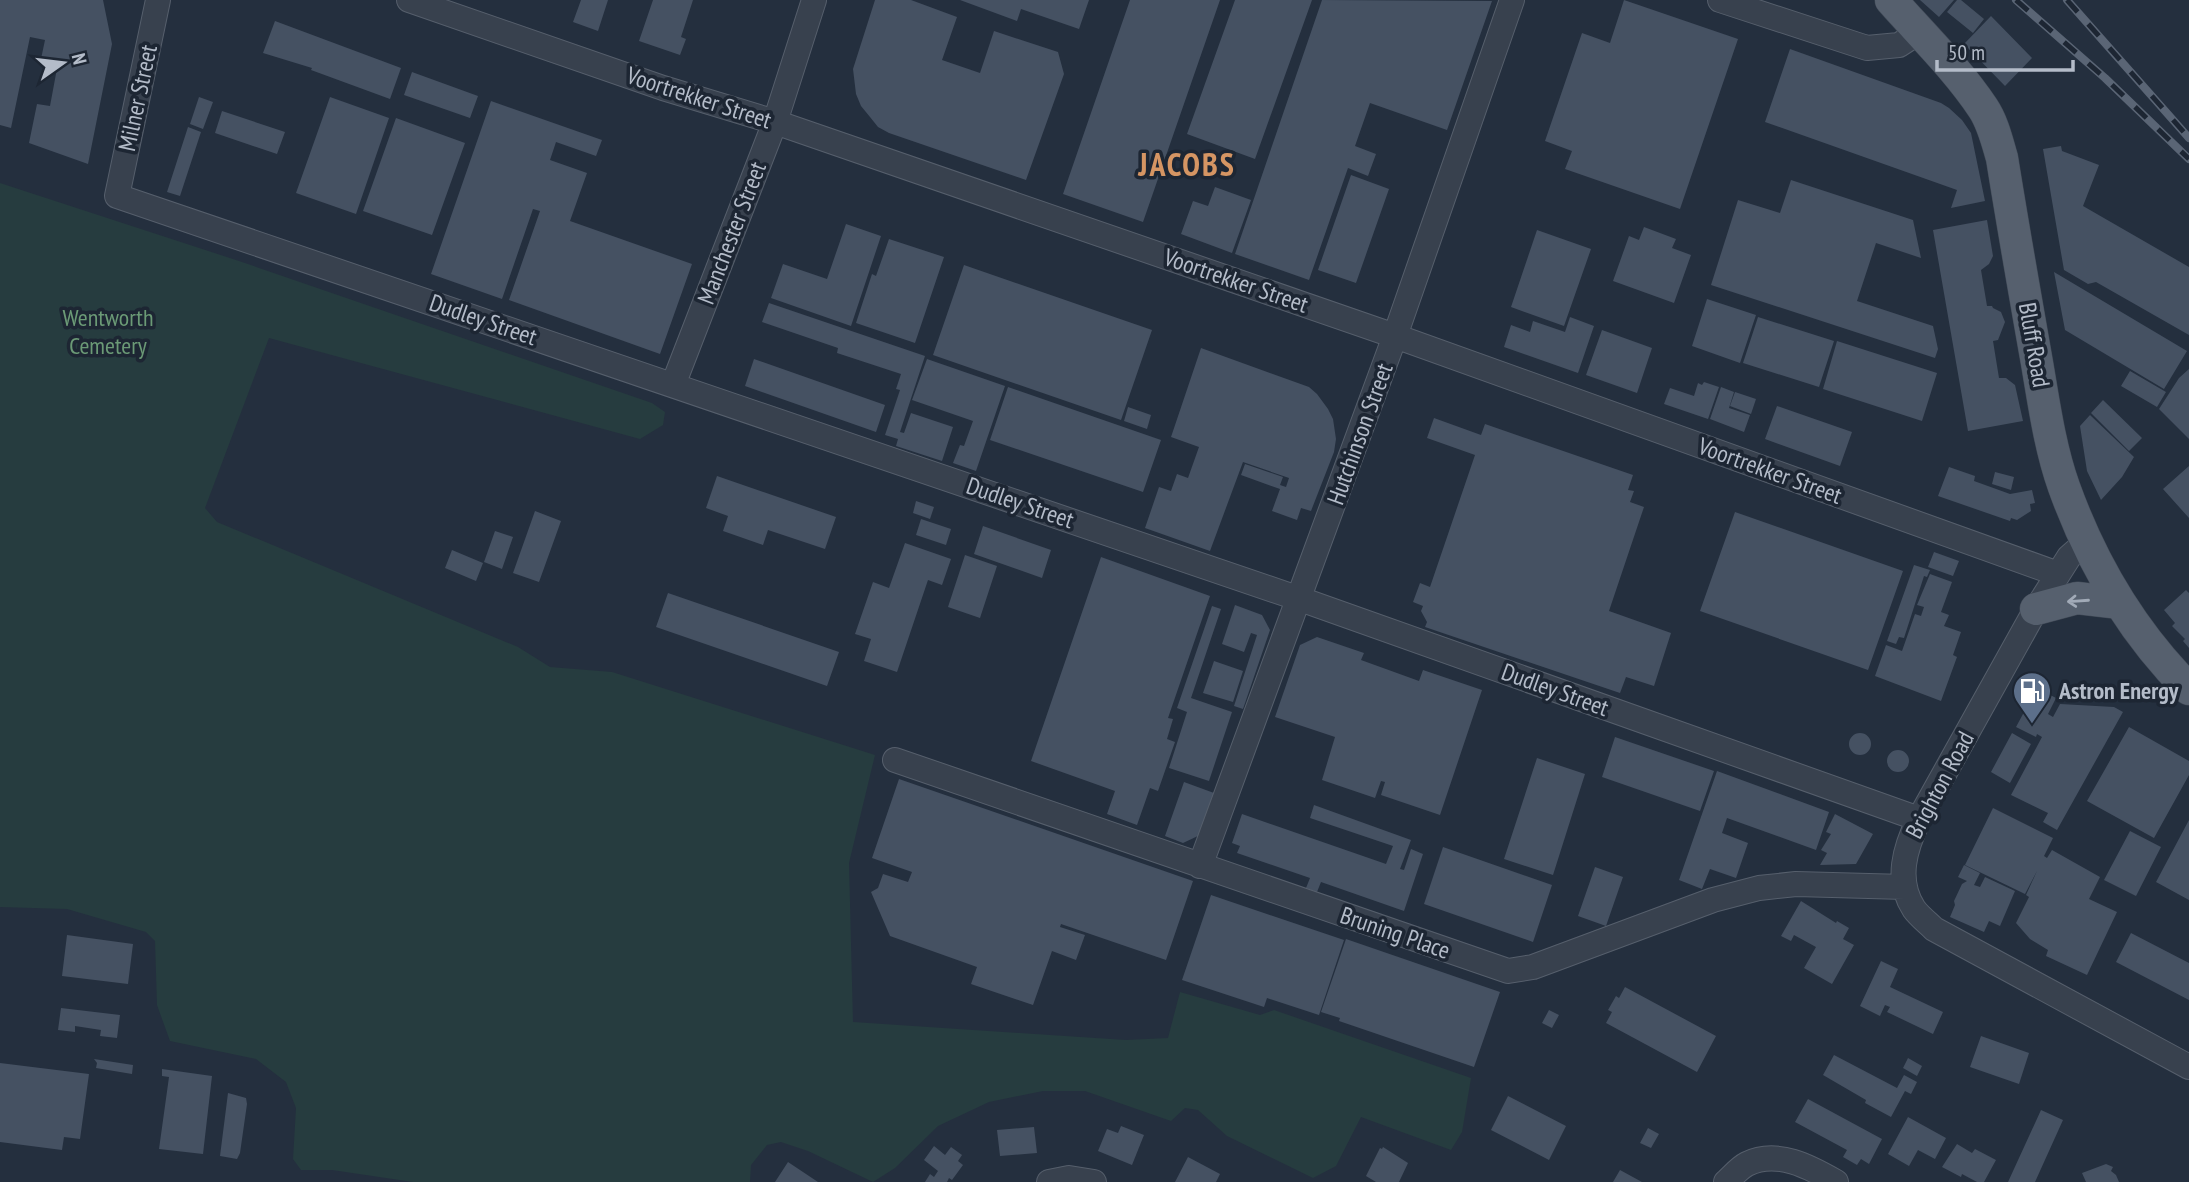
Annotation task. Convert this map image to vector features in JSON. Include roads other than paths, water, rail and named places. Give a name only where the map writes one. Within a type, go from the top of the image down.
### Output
[{"type":"main road","name":"Bluff Road","points":[[1891,0],[1984,109],[1994,130],[2002,158],[2047,421],[2063,485],[2086,542],[2120,603],[2143,637],[2189,689]]},
{"type":"main road","points":[[2036,609],[2077,598],[2120,603]]},
{"type":"street","name":"Milner Street","points":[[117,197],[158,0]]},
{"type":"street","name":"Voortrekker Street","points":[[410,0],[663,88],[775,122],[1395,336],[2058,574]]},
{"type":"street","name":"Manchester Street","points":[[673,385],[775,122],[814,0]]},
{"type":"street","name":"Hutchinson Street","points":[[1200,866],[1395,336],[1512,0]]},
{"type":"street","points":[[1720,0],[1867,48],[1899,45],[1919,32]]},
{"type":"street","name":"Dudley Street","points":[[117,197],[1300,599],[1919,819]]},
{"type":"street","name":"Brighton Road","points":[[2086,542],[2069,556],[2036,609],[1919,819],[1907,844],[1903,868],[1905,887],[1914,910],[1934,929],[2189,1067]]},
{"type":"street","name":"Bruning Place","points":[[895,760],[1508,971],[1533,967],[1713,900],[1759,888],[1796,884],[1905,887]]},
{"type":"street","points":[[1726,1182],[1747,1164],[1777,1158],[1807,1166],[1836,1182]]},
{"type":"street","points":[[1049,1182],[1069,1178],[1094,1182]]},
{"type":"railway","points":[[2016,0],[2105,78],[2189,159]]},
{"type":"railway","points":[[2067,0],[2189,138]]},
{"type":"place","name":"Astron Energy","points":[[2032,725]]},
{"type":"district","name":"JACOBS","points":[[1187,165]]},
{"type":"park label","name":"Wentworth Cemetery","points":[[108,332]]}]
